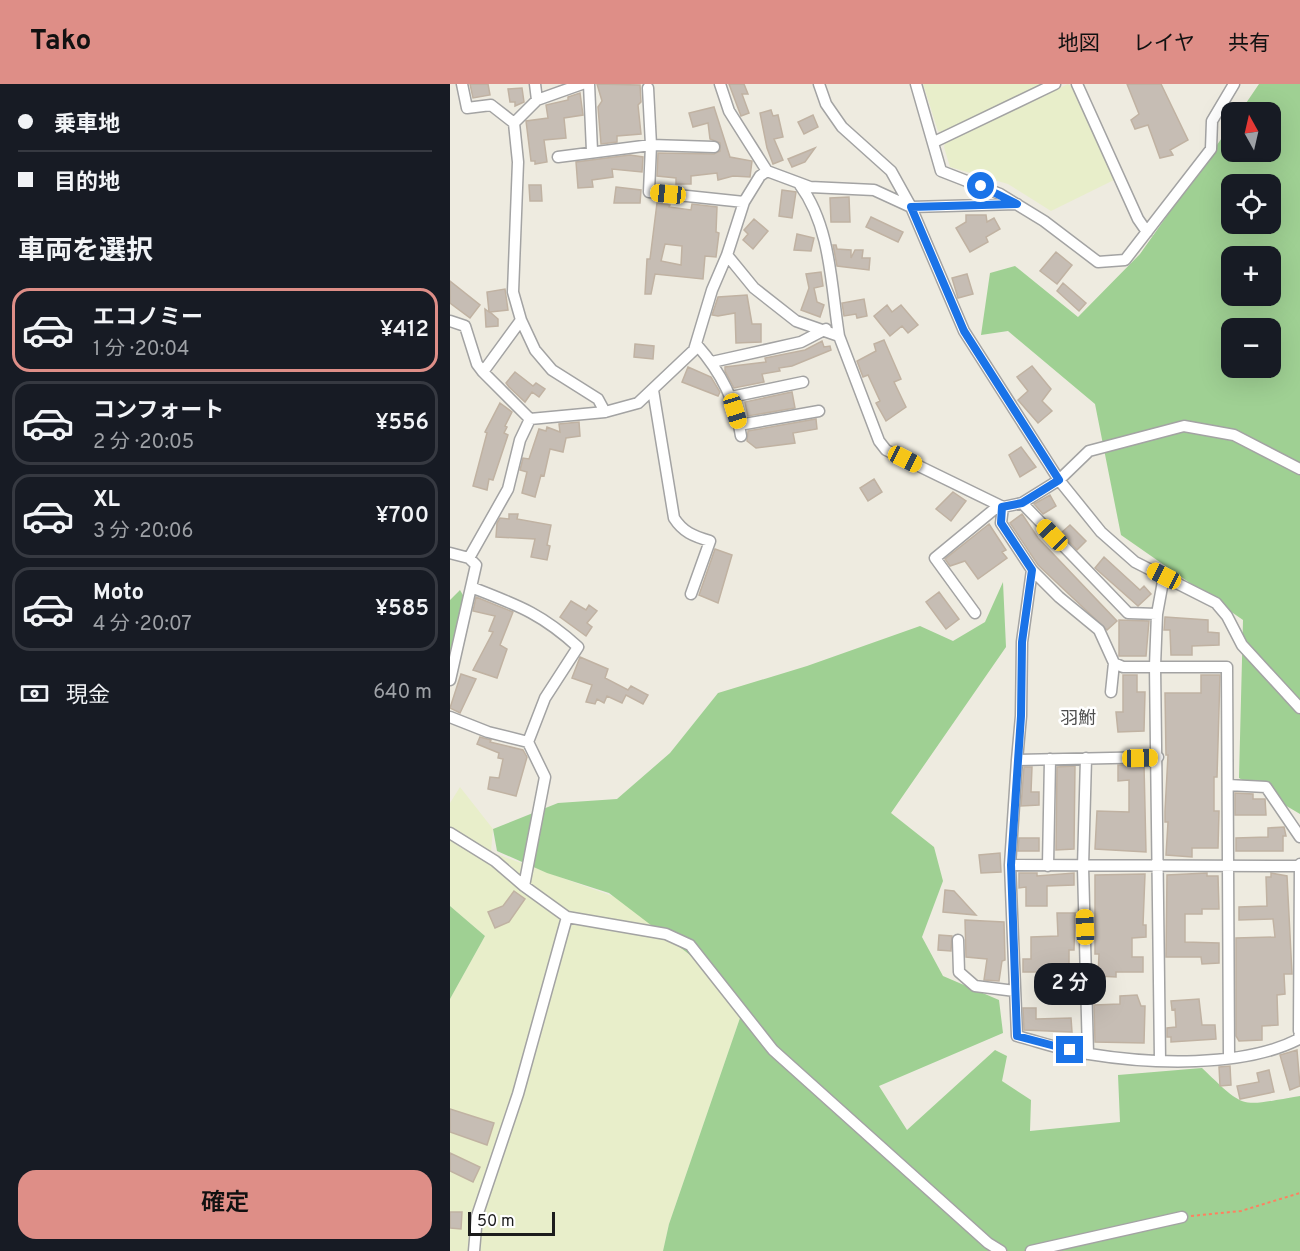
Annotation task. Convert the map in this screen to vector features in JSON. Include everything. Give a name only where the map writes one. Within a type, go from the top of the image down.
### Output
[{"type":"street","points":[[462,84],[467,108],[491,105],[514,123],[518,162],[513,292],[521,320],[536,350],[552,370],[598,399],[605,412]]},
{"type":"street","points":[[535,84],[537,100]]},
{"type":"street","points":[[514,123],[537,100],[582,84]]},
{"type":"street","points":[[589,84],[592,151]]},
{"type":"street","points":[[720,84],[729,111],[767,171],[800,185],[874,190],[911,207],[1017,204]]},
{"type":"street","points":[[819,84],[826,105],[842,127],[891,171],[911,207],[964,331],[1059,480],[1101,532],[1136,561],[1216,603],[1227,616],[1242,645],[1300,708]]},
{"type":"street","points":[[916,84],[941,171],[1000,194],[1098,262],[1125,260],[1211,149],[1212,121],[1234,84]]},
{"type":"street","points":[[934,142],[1055,84]]},
{"type":"street","points":[[1077,84],[1138,219],[1147,232]]},
{"type":"street","points":[[648,88],[651,145],[649,192],[744,202]]},
{"type":"street","points":[[558,157],[651,145],[714,147]]},
{"type":"street","points":[[530,419],[605,412],[638,403],[697,345],[712,290],[727,255],[744,202],[760,176],[767,171]]},
{"type":"street","points":[[800,185],[810,199],[821,223],[840,336],[879,441],[886,450],[1000,507]]},
{"type":"street","points":[[727,255],[754,288],[796,321],[826,329],[840,336]]},
{"type":"street","points":[[483,372],[521,320]]},
{"type":"street","points":[[450,321],[465,326],[477,364],[530,419]]},
{"type":"street","points":[[712,362],[801,342],[826,329]]},
{"type":"street","points":[[697,345],[712,362],[731,397],[740,431],[819,411]]},
{"type":"street","points":[[731,397],[803,382]]},
{"type":"street","points":[[653,390],[674,518],[681,529],[691,536],[710,541],[691,594]]},
{"type":"street","points":[[469,558],[508,489],[520,440],[530,419]]},
{"type":"street","points":[[975,613],[935,558],[1000,507],[1022,503],[1059,480],[1089,451],[1184,426],[1234,435],[1300,469]]},
{"type":"street","points":[[1022,503],[1128,613],[1157,614]]},
{"type":"street","points":[[1000,507],[1001,523],[1032,570],[1059,597],[1099,630],[1114,663],[1111,692]]},
{"type":"street","points":[[450,553],[469,558],[476,565],[450,680]]},
{"type":"street","points":[[1011,865],[1227,867],[1300,865],[1299,1039],[1276,1051],[1228,1058],[1160,1060],[1088,1054],[1017,1036],[1011,865],[1021,716],[1022,642],[1032,570]]},
{"type":"street","points":[[1160,1060],[1156,867],[1158,757],[1155,666],[1157,614],[1164,576]]},
{"type":"street","points":[[471,587],[531,611],[553,624],[578,647],[545,698],[528,742],[545,777],[524,886]]},
{"type":"street","points":[[1114,663],[1122,667],[1227,667],[1228,1058]]},
{"type":"street","points":[[450,717],[488,732],[528,742]]},
{"type":"street","points":[[1017,760],[1158,757]]},
{"type":"street","points":[[1086,758],[1083,867],[1088,1054]]},
{"type":"street","points":[[1048,866],[1050,759]]},
{"type":"street","points":[[1228,785],[1266,787],[1300,837]]},
{"type":"street","points":[[450,833],[495,861],[524,886],[567,917],[666,934],[690,945],[773,1050],[988,1244],[1001,1251]]},
{"type":"street","points":[[474,1251],[477,1216],[518,1094],[567,917]]},
{"type":"street","points":[[958,940],[959,972],[975,986],[1015,991]]},
{"type":"street","points":[[1051,988],[1086,987]]},
{"type":"street","points":[[1031,1251],[1182,1217]]},
{"type":"path","points":[[1182,1217],[1241,1210],[1300,1193]]},
{"type":"green space","points":[[923,84],[1045,84],[943,133],[938,131]]},
{"type":"green space","points":[[1068,84],[1072,87],[1114,180],[1051,211],[1008,184],[950,167],[945,143]]},
{"type":"green space","points":[[1259,84],[1300,84],[1300,814],[1239,778],[1243,620],[1121,535],[1095,404],[1008,331],[981,335],[990,273],[1015,266],[1078,317],[1140,254],[1221,139],[1221,162],[1281,162],[1281,102],[1247,102]]},
{"type":"green space","points":[[1003,582],[1006,647],[891,813],[934,847],[943,881],[922,937],[943,976],[999,1000],[1003,1033],[879,1086],[907,1130],[995,1050],[1007,1056],[1002,1081],[1031,1100],[1030,1131],[1120,1122],[1118,1075],[1202,1068],[1228,1092],[1245,1102],[1265,1102],[1300,1096],[1300,1251],[663,1251],[669,1224],[740,1018],[728,984],[609,893],[547,873],[497,851],[493,829],[558,803],[617,799],[670,753],[718,693],[807,666],[920,626],[953,641],[985,622]]},
{"type":"green space","points":[[460,590],[468,604],[450,659],[450,600]]},
{"type":"green space","points":[[460,787],[493,829],[491,852],[615,897],[682,941],[706,964],[740,1018],[669,1224],[663,1251],[450,1251],[450,999],[485,936],[450,906],[450,803]]},
{"type":"green space","points":[[450,906],[485,936],[450,999]]},
{"type":"building","points":[[470,84],[488,84],[490,95],[473,98]]},
{"type":"building","points":[[597,84],[640,85],[641,102],[638,105],[641,134],[617,136],[617,142],[601,144],[598,107],[602,101]]},
{"type":"building","points":[[729,84],[744,84],[748,94],[742,94],[749,113],[741,116]]},
{"type":"building","points":[[1127,84],[1161,84],[1188,140],[1170,150],[1173,155],[1160,158],[1148,125],[1135,129],[1131,120],[1139,114]]},
{"type":"building","points":[[522,88],[524,102],[515,106],[515,102],[510,102],[508,89]]},
{"type":"building","points":[[580,93],[583,115],[564,118],[566,138],[544,140],[547,162],[535,164],[535,161],[531,161],[526,121],[548,118],[546,105],[568,100],[568,97]]},
{"type":"building","points":[[714,107],[730,157],[752,161],[750,177],[733,176],[718,180],[717,173],[691,176],[691,184],[676,184],[676,178],[657,176],[658,153],[714,154],[720,151],[720,143],[710,139],[708,123],[693,127],[689,113]]},
{"type":"building","points":[[771,110],[773,116],[778,115],[783,137],[774,139],[783,160],[773,164],[767,148],[760,113]]},
{"type":"building","points":[[813,115],[818,127],[804,134],[798,122]]},
{"type":"building","points":[[815,148],[805,162],[792,167],[788,159]]},
{"type":"building","points":[[630,155],[643,157],[642,172],[612,169],[613,177],[592,180],[593,187],[578,188],[576,162]]},
{"type":"building","points":[[529,185],[541,185],[542,201],[530,201]]},
{"type":"building","points":[[616,187],[641,190],[640,203],[614,203]]},
{"type":"building","points":[[782,190],[796,192],[792,218],[779,216]]},
{"type":"building","points":[[849,197],[850,222],[831,222],[830,198]]},
{"type":"building","points":[[657,203],[691,210],[692,204],[717,207],[716,232],[719,233],[716,257],[705,256],[703,279],[655,274],[651,294],[645,294],[647,259],[650,259]],"holes":[[[665,244],[682,246],[681,265],[661,261]]]},
{"type":"building","points":[[966,215],[986,215],[987,222],[994,218],[1000,229],[986,237],[988,242],[970,252],[956,228],[966,222]]},
{"type":"building","points":[[871,217],[903,232],[898,242],[866,227]]},
{"type":"building","points":[[754,219],[768,231],[753,249],[743,240],[748,234],[744,230]]},
{"type":"building","points":[[797,234],[814,238],[811,251],[794,250]]},
{"type":"building","points":[[833,245],[836,245],[837,249],[851,250],[851,258],[855,250],[863,250],[862,258],[870,258],[869,270],[837,266]]},
{"type":"building","points":[[1056,252],[1072,265],[1057,284],[1040,271]]},
{"type":"building","points":[[821,272],[823,286],[814,288],[817,302],[824,305],[820,317],[801,310],[809,288],[806,274]]},
{"type":"building","points":[[967,274],[973,294],[958,298],[952,278]]},
{"type":"building","points":[[450,281],[480,305],[470,318],[450,303]]},
{"type":"building","points":[[1063,283],[1086,303],[1079,311],[1057,291]]},
{"type":"building","points":[[505,289],[508,310],[490,312],[498,319],[498,326],[486,327],[485,309],[489,312],[487,292]]},
{"type":"building","points":[[747,295],[752,324],[761,324],[761,342],[736,343],[735,313],[712,315],[718,297]]},
{"type":"building","points":[[864,299],[867,316],[857,318],[856,314],[844,316],[842,303]]},
{"type":"building","points":[[887,305],[892,312],[901,305],[918,325],[908,333],[902,326],[890,336],[874,316]]},
{"type":"building","points":[[884,340],[901,379],[894,382],[906,407],[886,421],[876,403],[880,401],[868,375],[863,377],[857,361],[876,351],[874,344]]},
{"type":"building","points":[[822,341],[824,347],[830,346],[831,350],[792,366],[779,368],[780,371],[762,374],[764,382],[734,388],[725,371],[725,367],[766,362],[765,358],[805,350]]},
{"type":"building","points":[[635,344],[654,346],[653,359],[634,357]]},
{"type":"building","points":[[1032,366],[1051,389],[1042,401],[1052,411],[1038,423],[1018,400],[1028,391],[1017,377]]},
{"type":"building","points":[[688,367],[711,377],[720,392],[718,396],[682,382]]},
{"type":"building","points":[[515,372],[533,386],[536,383],[545,389],[539,397],[532,392],[525,402],[509,387],[506,383]]},
{"type":"building","points":[[792,392],[795,408],[748,416],[745,402]]},
{"type":"building","points":[[500,403],[512,412],[505,426],[507,427],[504,433],[508,435],[493,480],[489,479],[487,490],[473,486],[487,433],[485,432]]},
{"type":"building","points":[[816,419],[817,429],[793,433],[795,443],[756,448],[747,441],[748,431]]},
{"type":"building","points":[[579,422],[580,436],[566,438],[563,452],[550,449],[544,476],[541,475],[535,497],[522,493],[527,472],[520,470],[523,458],[529,459],[539,429],[546,431],[547,427],[560,432],[559,424]]},
{"type":"building","points":[[1021,447],[1036,467],[1020,477],[1009,455]]},
{"type":"building","points":[[874,479],[882,492],[868,501],[860,488]]},
{"type":"building","points":[[953,492],[966,501],[951,521],[936,509]]},
{"type":"building","points":[[1050,495],[1056,506],[1043,514],[1034,504]]},
{"type":"building","points":[[509,514],[518,514],[517,519],[551,525],[547,560],[531,557],[535,539],[496,537],[497,523],[500,518],[509,519]]},
{"type":"building","points":[[1022,514],[1038,538],[1117,621],[1107,630],[1038,565],[1010,523]]},
{"type":"building","points":[[989,524],[1006,550],[1002,552],[1007,558],[978,579],[965,561],[950,566],[945,559]]},
{"type":"building","points":[[1070,525],[1086,541],[1077,550],[1061,533]]},
{"type":"building","points":[[715,549],[732,555],[718,603],[699,595]]},
{"type":"building","points":[[1104,557],[1140,590],[1144,586],[1151,594],[1138,606],[1095,568]]},
{"type":"building","points":[[939,592],[959,619],[946,629],[926,602]]},
{"type":"building","points":[[476,597],[513,612],[500,645],[507,649],[497,678],[473,670],[493,632],[489,631],[495,616],[473,611]]},
{"type":"building","points":[[571,601],[586,610],[589,605],[597,611],[587,623],[592,627],[586,636],[560,617]]},
{"type":"building","points":[[1165,617],[1208,620],[1208,632],[1219,633],[1219,645],[1192,646],[1192,655],[1171,655],[1170,630],[1164,630]]},
{"type":"building","points":[[1119,620],[1149,621],[1146,656],[1119,656]]},
{"type":"building","points":[[580,657],[608,669],[605,678],[628,690],[631,686],[648,695],[643,704],[626,695],[622,703],[607,696],[604,703],[597,699],[595,704],[586,702],[592,685],[572,678]]},
{"type":"building","points":[[461,674],[476,679],[460,713],[450,708]]},
{"type":"building","points":[[1123,675],[1137,675],[1137,692],[1145,692],[1144,731],[1118,732],[1116,712],[1123,712]]},
{"type":"building","points":[[1201,675],[1220,675],[1217,777],[1214,777],[1214,811],[1219,811],[1218,848],[1192,848],[1192,857],[1166,855],[1168,822],[1165,822],[1165,811],[1168,755],[1166,755],[1165,693],[1201,693]]},
{"type":"building","points":[[480,737],[491,740],[490,742],[523,750],[527,757],[516,796],[488,789],[490,777],[499,778],[503,759],[498,758],[499,753],[477,744]]},
{"type":"building","points":[[1118,765],[1144,765],[1146,852],[1095,849],[1097,811],[1129,812],[1129,780],[1118,781]]},
{"type":"building","points":[[1075,766],[1074,849],[1056,850],[1057,767]]},
{"type":"building","points":[[1024,767],[1032,767],[1031,792],[1039,792],[1039,805],[1021,806]]},
{"type":"building","points":[[1235,793],[1253,794],[1253,799],[1265,799],[1266,815],[1235,815]]},
{"type":"building","points":[[1284,827],[1286,836],[1283,836],[1283,851],[1236,851],[1236,838],[1268,837],[1268,828]]},
{"type":"building","points":[[1019,838],[1039,838],[1039,851],[1018,851]]},
{"type":"building","points":[[1000,853],[1001,872],[981,873],[979,855]]},
{"type":"building","points":[[1019,873],[1037,873],[1037,876],[1074,873],[1074,885],[1047,886],[1047,906],[1026,906],[1026,887],[1019,888]]},
{"type":"building","points":[[1207,873],[1207,876],[1218,876],[1219,909],[1202,909],[1202,914],[1185,914],[1185,942],[1219,943],[1219,963],[1202,964],[1201,957],[1166,957],[1167,875]]},
{"type":"building","points":[[1271,873],[1287,876],[1292,974],[1284,974],[1285,994],[1277,995],[1278,1025],[1262,1026],[1262,1040],[1239,1041],[1236,1036],[1236,938],[1275,937],[1273,919],[1239,920],[1239,907],[1267,906],[1266,877],[1271,877]]},
{"type":"building","points":[[1145,874],[1143,925],[1146,925],[1146,937],[1132,938],[1132,957],[1143,957],[1143,972],[1116,972],[1116,977],[1098,976],[1099,954],[1095,954],[1095,875]]},
{"type":"building","points":[[945,890],[954,891],[976,915],[943,912]]},
{"type":"building","points":[[514,891],[525,899],[509,922],[495,928],[488,912],[503,906]]},
{"type":"building","points":[[1057,913],[1075,913],[1074,950],[1069,950],[1069,972],[1023,972],[1023,959],[1031,959],[1031,937],[1058,936]]},
{"type":"building","points":[[965,920],[1004,922],[1005,960],[1002,961],[999,981],[984,980],[987,959],[966,957]]},
{"type":"building","points":[[939,935],[952,936],[951,951],[938,950]]},
{"type":"building","points":[[1137,995],[1141,1006],[1145,1006],[1144,1043],[1095,1042],[1094,1005],[1120,1004],[1120,996]]},
{"type":"building","points":[[1199,999],[1202,1025],[1215,1025],[1216,1039],[1171,1042],[1171,1037],[1167,1037],[1167,1028],[1176,1027],[1175,1009],[1172,1010],[1171,1001]]},
{"type":"building","points":[[1023,1008],[1036,1008],[1036,1019],[1071,1018],[1072,1032],[1024,1030]]},
{"type":"building","points":[[1297,1050],[1300,1086],[1290,1090],[1280,1055]]},
{"type":"building","points":[[1230,1066],[1231,1085],[1220,1086],[1219,1067]]},
{"type":"building","points":[[1269,1070],[1274,1092],[1240,1099],[1237,1086],[1259,1082],[1257,1073]]},
{"type":"building","points":[[450,1109],[494,1123],[487,1145],[450,1132]]},
{"type":"building","points":[[450,1153],[480,1167],[473,1182],[450,1171]]},
{"type":"building","points":[[450,1212],[462,1212],[461,1229],[450,1228]]},
{"type":"district","name":"羽鮒","points":[[1078,718]]},
{"type":"route","points":[[981,186],[1017,204],[986,203],[911,207],[964,331],[1059,480],[1022,503],[1002,507],[1001,523],[1032,570],[1022,642],[1021,716],[1013,805],[1011,865],[1017,1036],[1070,1050]]}]
